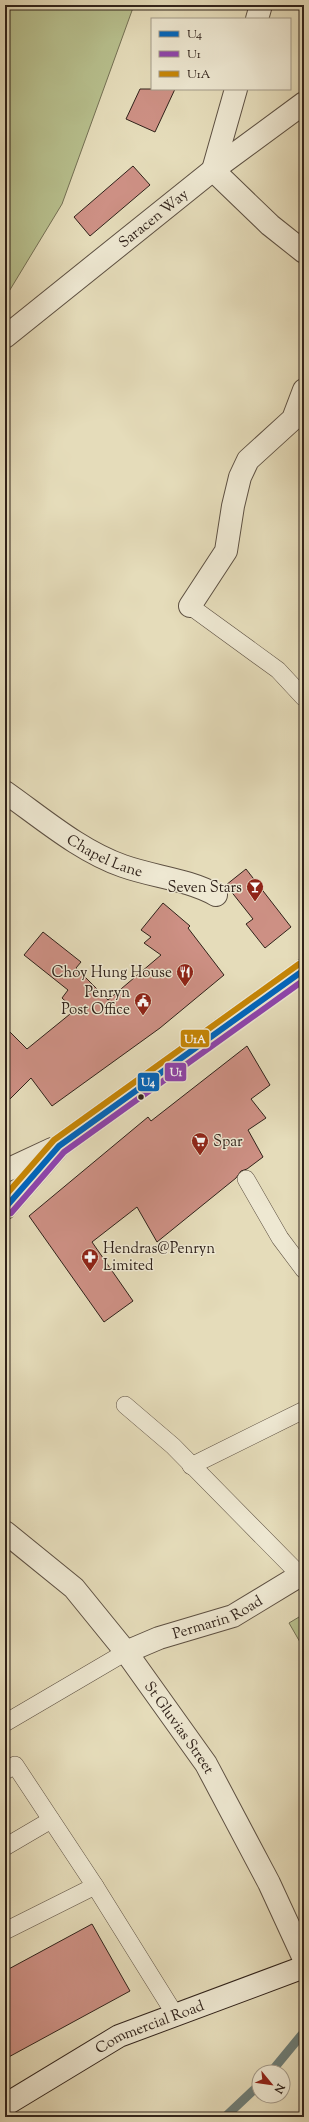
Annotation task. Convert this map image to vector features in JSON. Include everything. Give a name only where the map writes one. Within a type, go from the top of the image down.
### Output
[{"type":"street","points":[[257,18],[261,5]]},
{"type":"street","points":[[236,90],[213,170],[270,225],[304,252]]},
{"type":"street","name":"Saracen Way","points":[[5,337],[213,170],[304,103]]},
{"type":"street","points":[[190,606],[226,551],[240,477],[248,460],[293,419],[304,390]]},
{"type":"street","name":"Chapel Lane","points":[[5,792],[80,845],[122,866],[194,885],[216,895]]},
{"type":"street","points":[[5,1171],[59,1146],[304,970]]},
{"type":"street","points":[[5,1208],[59,1146]]},
{"type":"street","name":"St Gluvias Street","points":[[5,1532],[74,1588],[126,1652],[206,1764],[270,1883],[304,1959]]},
{"type":"street","name":"Permarin Road","points":[[126,1652],[158,1638],[233,1616],[302,1574]]},
{"type":"street","name":"Commercial Road","points":[[5,2105],[119,2036],[304,1967]]},
{"type":"lane","points":[[190,606],[278,670],[304,698]]},
{"type":"lane","points":[[246,1179],[280,1238],[304,1270]]},
{"type":"lane","points":[[125,1405],[173,1446],[191,1466],[302,1574]]},
{"type":"lane","points":[[191,1466],[304,1410]]},
{"type":"lane","points":[[5,1723],[126,1652]]},
{"type":"lane","points":[[5,1771],[15,1765],[95,1886],[176,2016]]},
{"type":"lane","points":[[5,1846],[52,1820]]},
{"type":"lane","points":[[5,1931],[95,1886]]},
{"type":"green space","points":[[5,5],[134,5],[62,204],[5,298]]},
{"type":"green space","points":[[304,1614],[304,1649],[289,1623]]},
{"type":"building","points":[[140,89],[175,90],[155,132],[126,119]]},
{"type":"building","points":[[133,166],[150,185],[90,236],[74,217]]},
{"type":"building","name":"Seven Stars","points":[[246,869],[291,927],[265,948],[246,924],[253,919],[226,885]]},
{"type":"building","points":[[163,903],[190,926],[188,928],[224,975],[160,1028],[52,1106],[31,1078],[5,1104],[5,1027],[27,1049],[75,1010],[62,998],[68,990],[24,955],[43,932],[81,962],[76,968],[108,1000],[161,955],[144,943],[151,937],[141,930]]},
{"type":"building","points":[[247,1046],[270,1085],[251,1099],[266,1118],[248,1130],[263,1157],[247,1169],[241,1171],[236,1178],[157,1242],[137,1207],[92,1242],[133,1301],[104,1322],[29,1216],[148,1117],[151,1121]]},
{"type":"building","points":[[92,1924],[130,1991],[5,2059],[5,1971]]},
{"type":"waterway","points":[[278,2064],[304,2032]]},
{"type":"waterway","points":[[225,2117],[251,2093]]},
{"type":"transit line","name":"U1A","points":[[5,1196],[54,1140],[299,964]]},
{"type":"transit line","name":"U4","points":[[5,1208],[59,1146],[304,970]]},
{"type":"transit line","name":"U1","points":[[11,1213],[64,1152],[304,980]]},
{"type":"place","name":"Seven Stars","points":[[255,902]]},
{"type":"place","name":"Choy Hung House","points":[[185,987]]},
{"type":"place","name":"Penryn Post Office","points":[[143,1016]]},
{"type":"place","name":"Spar","points":[[200,1156]]},
{"type":"place","name":"Hendras@Penryn Limited","points":[[90,1272]]}]
